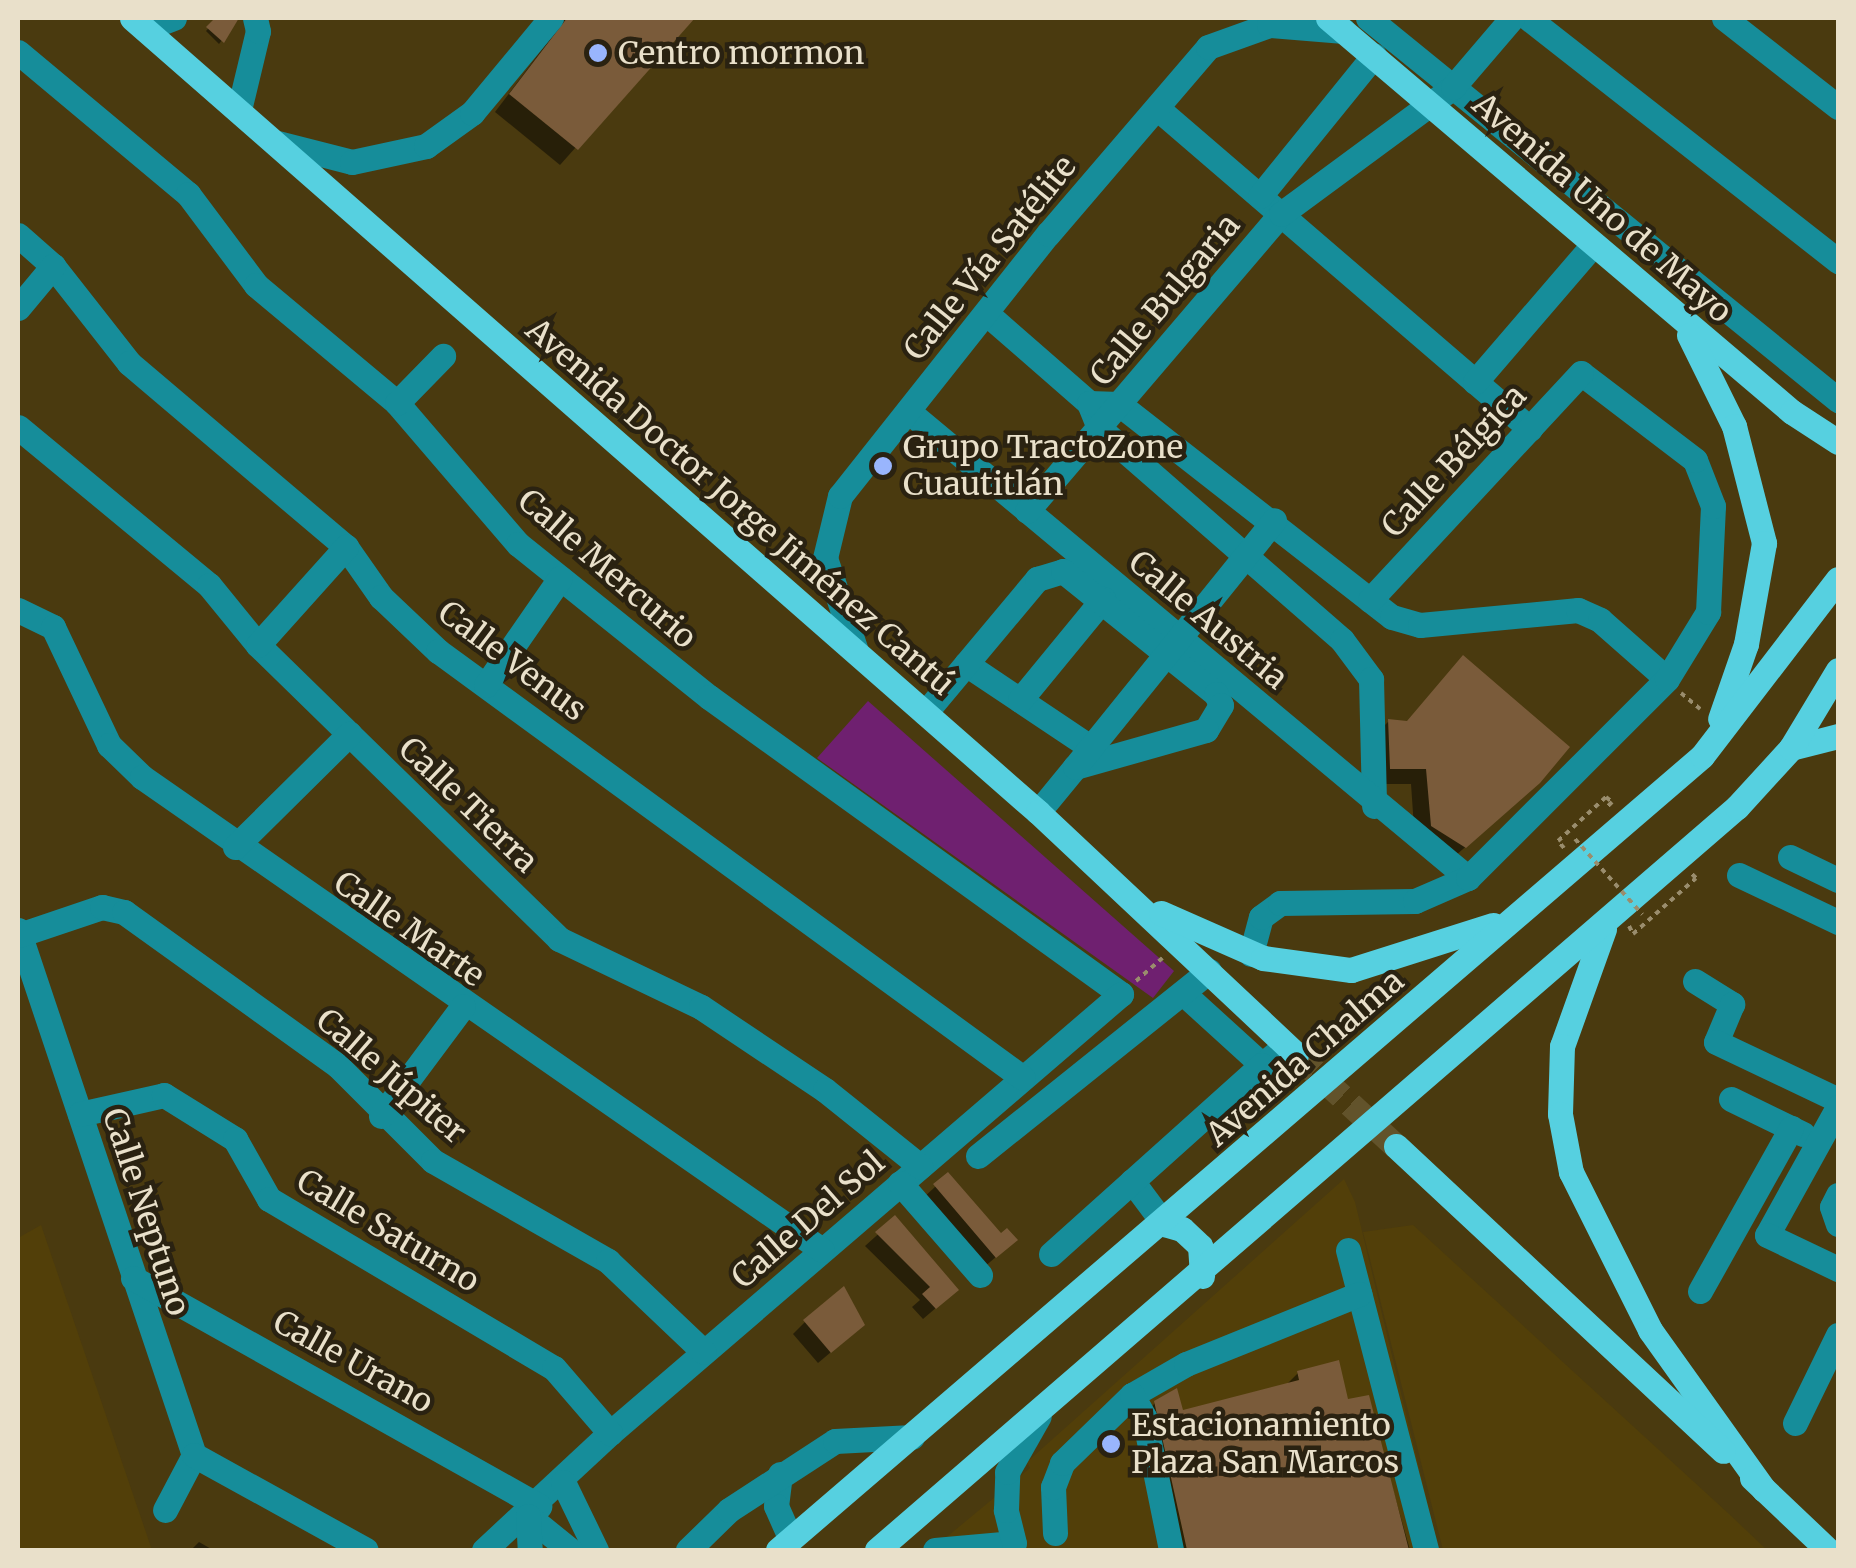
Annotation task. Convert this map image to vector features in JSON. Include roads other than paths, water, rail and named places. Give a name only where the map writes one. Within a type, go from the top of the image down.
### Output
[{"type":"main road","name":"Avenida Doctor Jorge Jiménez Cantú","points":[[139,23],[1038,812],[1291,1050]]},
{"type":"main road","name":"Avenida Uno de Mayo","points":[[1336,24],[1792,412],[1838,442]]},
{"type":"main road","points":[[1675,314],[1734,426],[1764,543],[1741,660],[1702,756]]},
{"type":"main road","name":"Avenida Chalma","points":[[785,1545],[1164,1224],[1702,756],[1838,579]]},
{"type":"main road","points":[[877,1550],[1202,1276],[1738,807],[1791,748],[1838,670]]},
{"type":"main road","points":[[1791,748],[1838,736]]},
{"type":"main road","points":[[1134,899],[1251,954],[1351,970],[1434,948],[1516,916]]},
{"type":"main road","points":[[1608,921],[1562,1046],[1560,1114],[1571,1172],[1650,1330],[1764,1490]]},
{"type":"main road","points":[[1396,1146],[1828,1550]]},
{"type":"main road","points":[[1164,1224],[1182,1228],[1200,1246],[1202,1276]]},
{"type":"street","points":[[139,23],[174,18]]},
{"type":"street","points":[[239,110],[258,31],[255,18]]},
{"type":"street","points":[[278,143],[352,162],[426,146],[472,113],[551,18]]},
{"type":"street","points":[[1368,18],[1838,400]]},
{"type":"street","name":"Calle Bulgaria","points":[[1027,510],[1281,214],[1453,87],[1512,18]]},
{"type":"street","points":[[1528,18],[1838,261]]},
{"type":"street","points":[[1724,18],[1838,107]]},
{"type":"street","name":"Calle Vía Satélite","points":[[856,652],[829,585],[828,528],[840,496],[986,312],[1208,47],[1236,32],[1269,25],[1336,24]]},
{"type":"street","name":"Calle Mercurio","points":[[18,52],[188,194],[256,285],[397,403],[518,544],[709,697],[1121,994]]},
{"type":"street","points":[[1260,196],[1374,56]]},
{"type":"street","points":[[1157,108],[1530,429]]},
{"type":"street","name":"Calle Venus","points":[[18,235],[53,266],[128,363],[346,547],[381,597],[486,685],[1023,1078]]},
{"type":"street","points":[[1475,382],[1593,245]]},
{"type":"street","points":[[18,308],[53,266]]},
{"type":"street","points":[[986,312],[1089,402],[1099,428],[1342,640],[1372,679],[1374,806]]},
{"type":"street","points":[[397,403],[443,356]]},
{"type":"street","name":"Calle Bélgica","points":[[1370,600],[1572,379],[1588,374],[1694,460],[1713,506],[1708,612],[1667,679]]},
{"type":"street","points":[[1089,402],[1119,404],[1274,520],[1392,617],[1420,625],[1578,610],[1600,620],[1667,679],[1468,878],[1415,900],[1280,902],[1261,917],[1251,954]]},
{"type":"street","name":"Calle Austria","points":[[908,411],[1027,510],[1170,642],[1468,878]]},
{"type":"street","name":"Calle Tierra","points":[[18,427],[209,584],[258,645],[559,939],[701,1007],[825,1090],[910,1175],[980,1275]]},
{"type":"street","points":[[1038,812],[1170,642],[1274,520]]},
{"type":"street","points":[[258,645],[346,547]]},
{"type":"street","points":[[925,713],[1037,579],[1063,571],[1170,642],[1216,694],[1217,716],[1206,730],[1182,742],[1082,757]]},
{"type":"street","points":[[486,685],[560,578]]},
{"type":"street","points":[[1020,700],[1103,599]]},
{"type":"street","name":"Calle Marte","points":[[18,610],[53,627],[66,646],[109,745],[235,846],[822,1250]]},
{"type":"street","points":[[966,664],[1020,700],[1082,757]]},
{"type":"street","points":[[235,846],[349,734]]},
{"type":"street","points":[[1790,857],[1838,880]]},
{"type":"street","points":[[1739,876],[1838,922]]},
{"type":"street","name":"Calle Júpiter","points":[[18,932],[102,907],[124,912],[338,1066],[381,1116],[433,1161],[608,1260],[704,1352]]},
{"type":"street","name":"Calle Neptuno","points":[[18,932],[194,1455]]},
{"type":"street","points":[[978,1156],[1209,971]]},
{"type":"street","points":[[1695,981],[1732,1004],[1716,1042],[1838,1104],[1767,1235],[1838,1269]]},
{"type":"street","points":[[1183,993],[1262,1064]]},
{"type":"street","name":"Calle Del Sol","points":[[484,1550],[534,1511],[610,1432],[1121,994]]},
{"type":"street","points":[[381,1116],[463,1006]]},
{"type":"street","points":[[1051,1254],[1262,1064],[1291,1050]]},
{"type":"street","name":"Calle Saturno","points":[[80,1114],[164,1095],[235,1138],[269,1198],[554,1368],[610,1432]]},
{"type":"street","points":[[1732,1099],[1820,1142]]},
{"type":"street","points":[[1700,1291],[1790,1128]]},
{"type":"street","points":[[1132,1180],[1164,1224]]},
{"type":"street","points":[[1838,1195],[1832,1217],[1838,1224]]},
{"type":"street","points":[[1348,1250],[1426,1550]]},
{"type":"street","name":"Calle Urano","points":[[133,1278],[534,1511],[570,1550]]},
{"type":"street","points":[[1055,1533],[1053,1487],[1062,1463],[1132,1395],[1186,1364],[1358,1294]]},
{"type":"street","points":[[1795,1422],[1838,1335]]},
{"type":"street","points":[[1132,1395],[1144,1418],[1171,1550]]},
{"type":"street","points":[[935,1550],[1009,1544],[1007,1472],[1039,1416]]},
{"type":"street","points":[[688,1550],[728,1510],[835,1442],[912,1437]]},
{"type":"street","points":[[165,1510],[194,1455],[366,1550]]},
{"type":"street","points":[[780,1474],[776,1506],[785,1545]]},
{"type":"street","points":[[564,1482],[596,1550]]},
{"type":"street","points":[[530,1550],[534,1511]]},
{"type":"tunnel","points":[[1296,1054],[1396,1146]]},
{"type":"place","name":"Centro mormon","points":[[598,53]]},
{"type":"place","name":"Grupo TractoZone Cuautitlán","points":[[883,466]]},
{"type":"place","name":"Estacionamiento Plaza San Marcos","points":[[1111,1444]]}]
